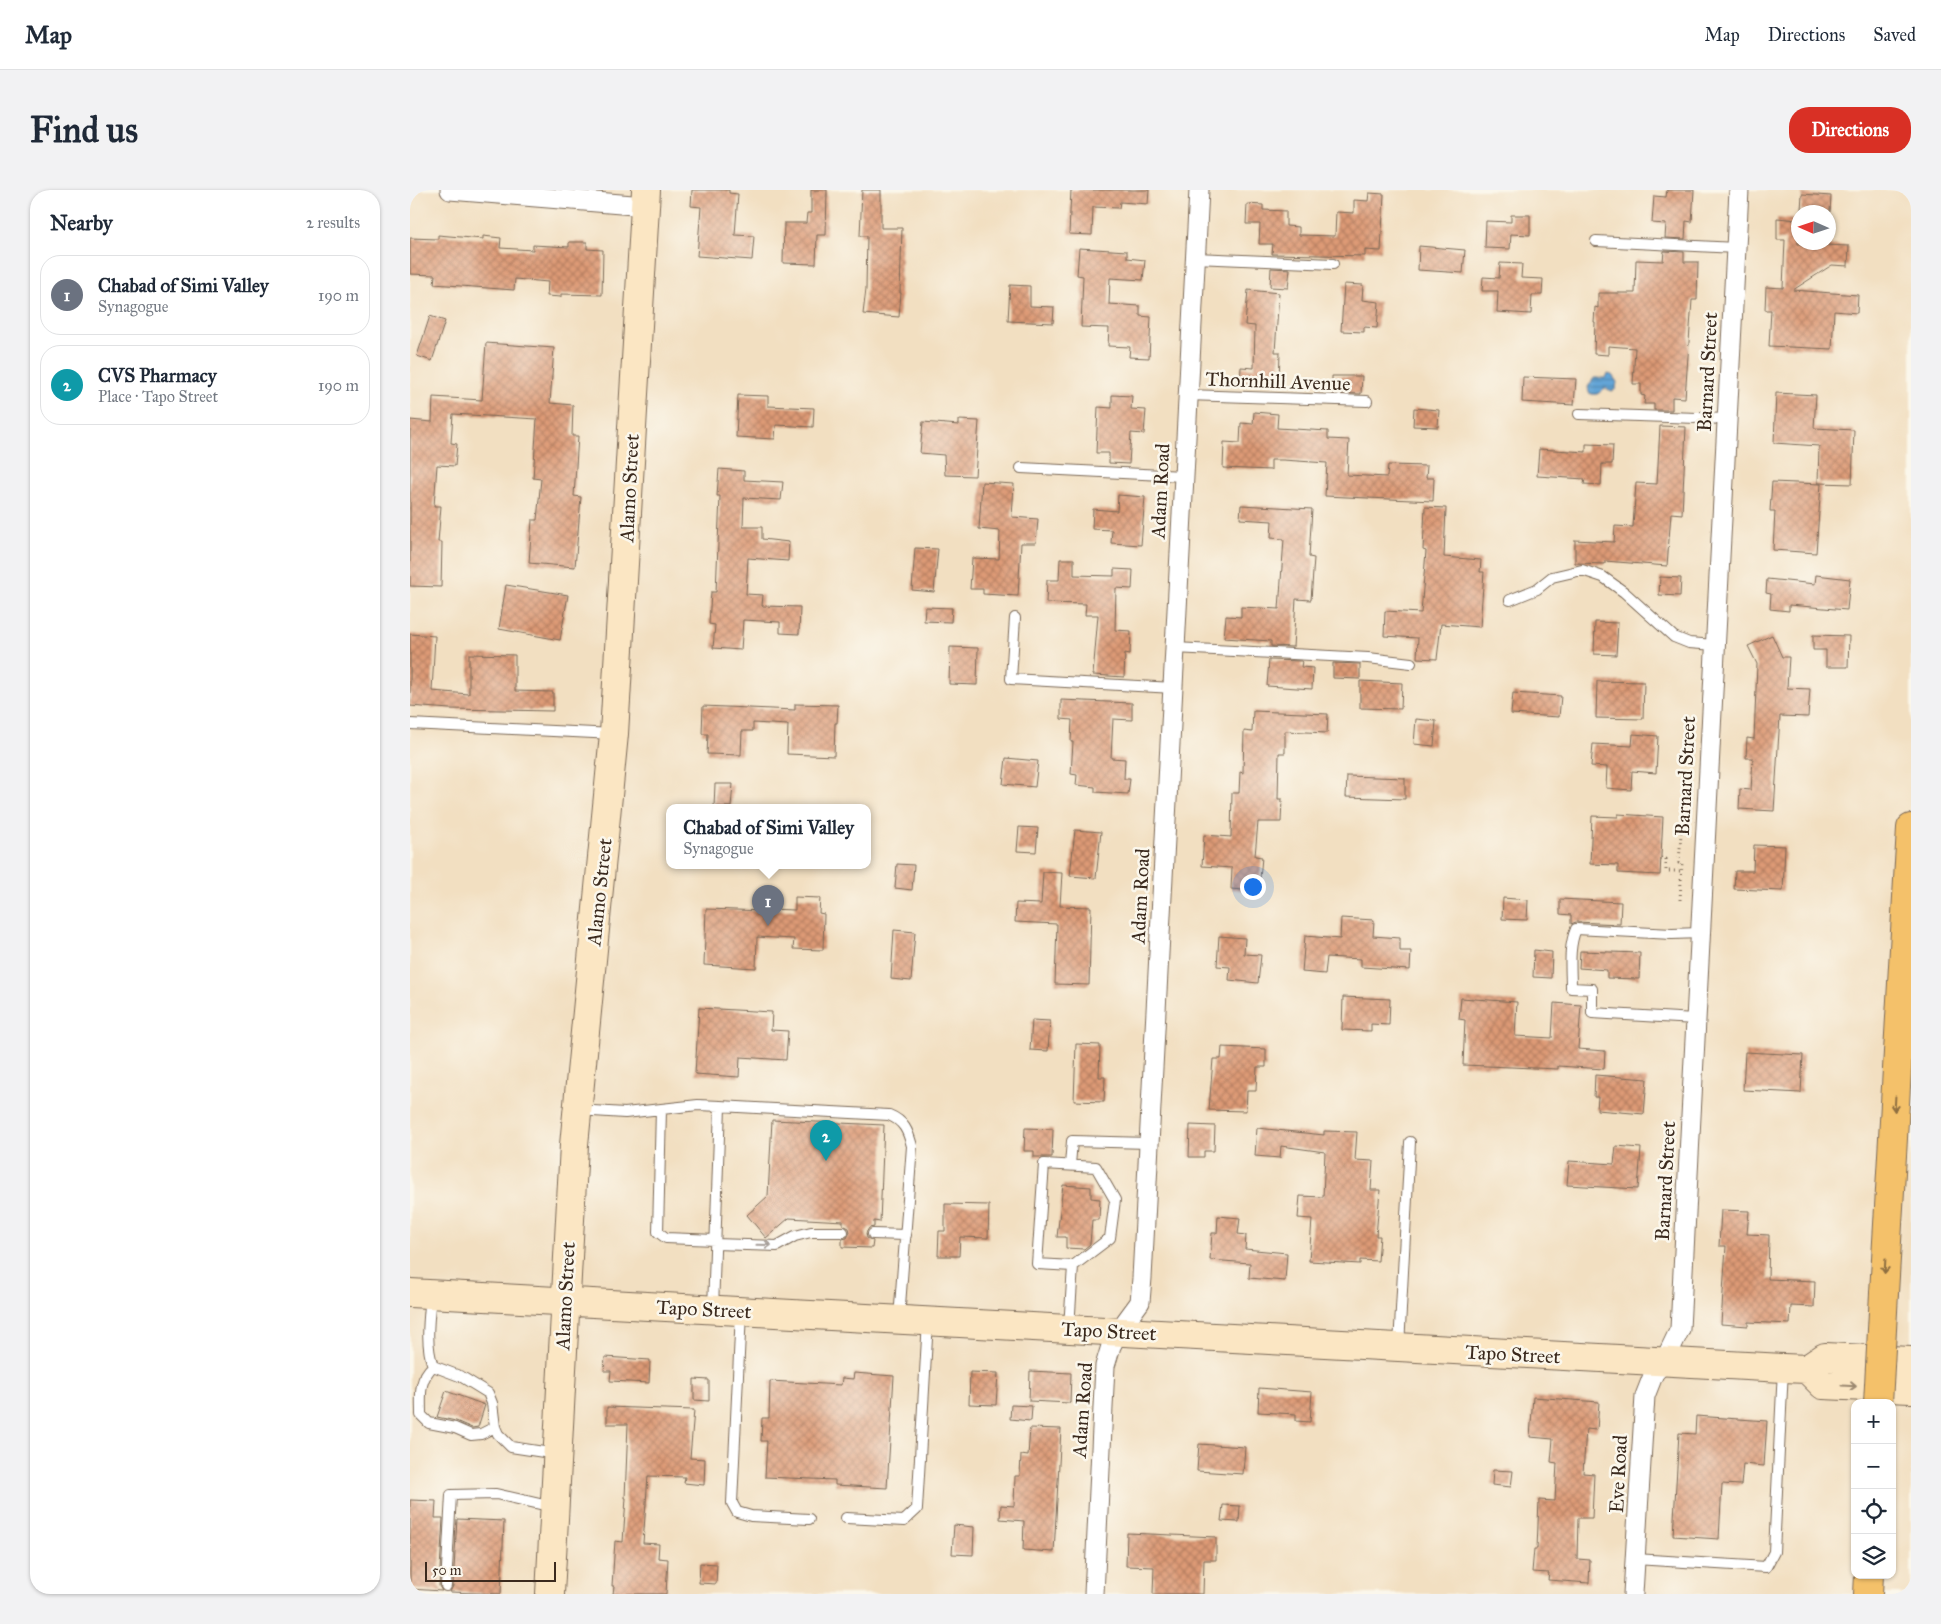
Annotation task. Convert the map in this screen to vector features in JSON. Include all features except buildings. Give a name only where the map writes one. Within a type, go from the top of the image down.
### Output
[{"type":"highway","points":[[1878,1399],[1911,828]]},
{"type":"highway","points":[[1868,1594],[1869,1579]]},
{"type":"street","points":[[450,190],[645,198]]},
{"type":"street","name":"Adam Road","points":[[1094,1594],[1106,1366],[1111,1346],[1118,1332],[1140,1302],[1199,190]]},
{"type":"street","name":"Barnard Street","points":[[1664,1362],[1680,1329],[1739,190]]},
{"type":"street","name":"Alamo Street","points":[[550,1594],[574,1146],[614,734],[645,198]]},
{"type":"street","name":"Tapo Street","points":[[420,1294],[1795,1369]]},
{"type":"street","points":[[1795,1369],[1825,1357],[1911,1361]]},
{"type":"street","name":"Eve Road","points":[[1633,1594],[1645,1396],[1654,1373],[1664,1362]]},
{"type":"street","points":[[1795,1369],[1823,1385],[1911,1389]]},
{"type":"lane","points":[[1596,241],[1736,248]]},
{"type":"lane","points":[[1195,258],[1333,264]]},
{"type":"lane","name":"Thornhill Avenue","points":[[1187,395],[1367,401]]},
{"type":"lane","points":[[1579,414],[1727,419]]},
{"type":"lane","points":[[1022,468],[1183,476]]},
{"type":"lane","points":[[1510,600],[1537,589],[1552,577],[1582,570],[1603,577],[1624,592],[1674,637],[1689,643],[1715,645]]},
{"type":"lane","points":[[1015,618],[1011,679],[1174,688]]},
{"type":"lane","points":[[1175,648],[1368,658],[1411,663]]},
{"type":"lane","points":[[410,724],[614,734]]},
{"type":"lane","points":[[1695,1019],[1592,1013],[1592,989],[1570,988],[1571,950],[1576,929],[1672,934],[1700,933]]},
{"type":"lane","points":[[577,1110],[625,1113],[698,1105],[889,1115],[896,1118],[907,1128],[912,1146],[899,1320]]},
{"type":"lane","points":[[713,1310],[720,1106]]},
{"type":"lane","points":[[661,1109],[658,1232],[666,1238],[777,1246],[795,1236],[810,1232],[843,1232]]},
{"type":"lane","points":[[1070,1165],[1072,1141],[1149,1143]]},
{"type":"lane","points":[[1399,1348],[1410,1142]]},
{"type":"lane","points":[[1044,1164],[1096,1166],[1115,1200],[1110,1238],[1073,1266],[1037,1264],[1044,1164]]},
{"type":"lane","points":[[873,1234],[906,1235]]},
{"type":"lane","points":[[1069,1329],[1073,1266]]},
{"type":"lane","points":[[420,1294],[428,1330],[429,1356],[433,1366],[462,1377],[488,1393],[492,1403],[494,1427],[511,1447],[557,1454]]},
{"type":"lane","points":[[741,1311],[732,1503],[737,1512],[751,1516],[809,1519]]},
{"type":"lane","points":[[846,1518],[904,1521],[917,1509],[928,1321]]},
{"type":"lane","points":[[433,1366],[426,1372],[421,1383],[421,1415],[424,1419],[428,1423],[455,1428],[471,1435],[480,1434],[494,1427]]},
{"type":"lane","points":[[1635,1559],[1766,1567],[1774,1552],[1795,1369]]},
{"type":"lane","points":[[446,1586],[452,1495],[496,1494],[554,1507]]},
{"type":"path","points":[[1680,900],[1682,863],[1679,863],[1684,792]]},
{"type":"path","points":[[1661,858],[1666,859],[1666,870],[1682,871]]},
{"type":"water","points":[[1608,374],[1612,375],[1617,382],[1616,389],[1612,391],[1605,388],[1596,394],[1589,393],[1588,387],[1594,378],[1605,378]]},
{"type":"place","name":"Chabad of Simi Valley","points":[[768,926]]},
{"type":"place","name":"CVS Pharmacy","points":[[826,1161]]}]
